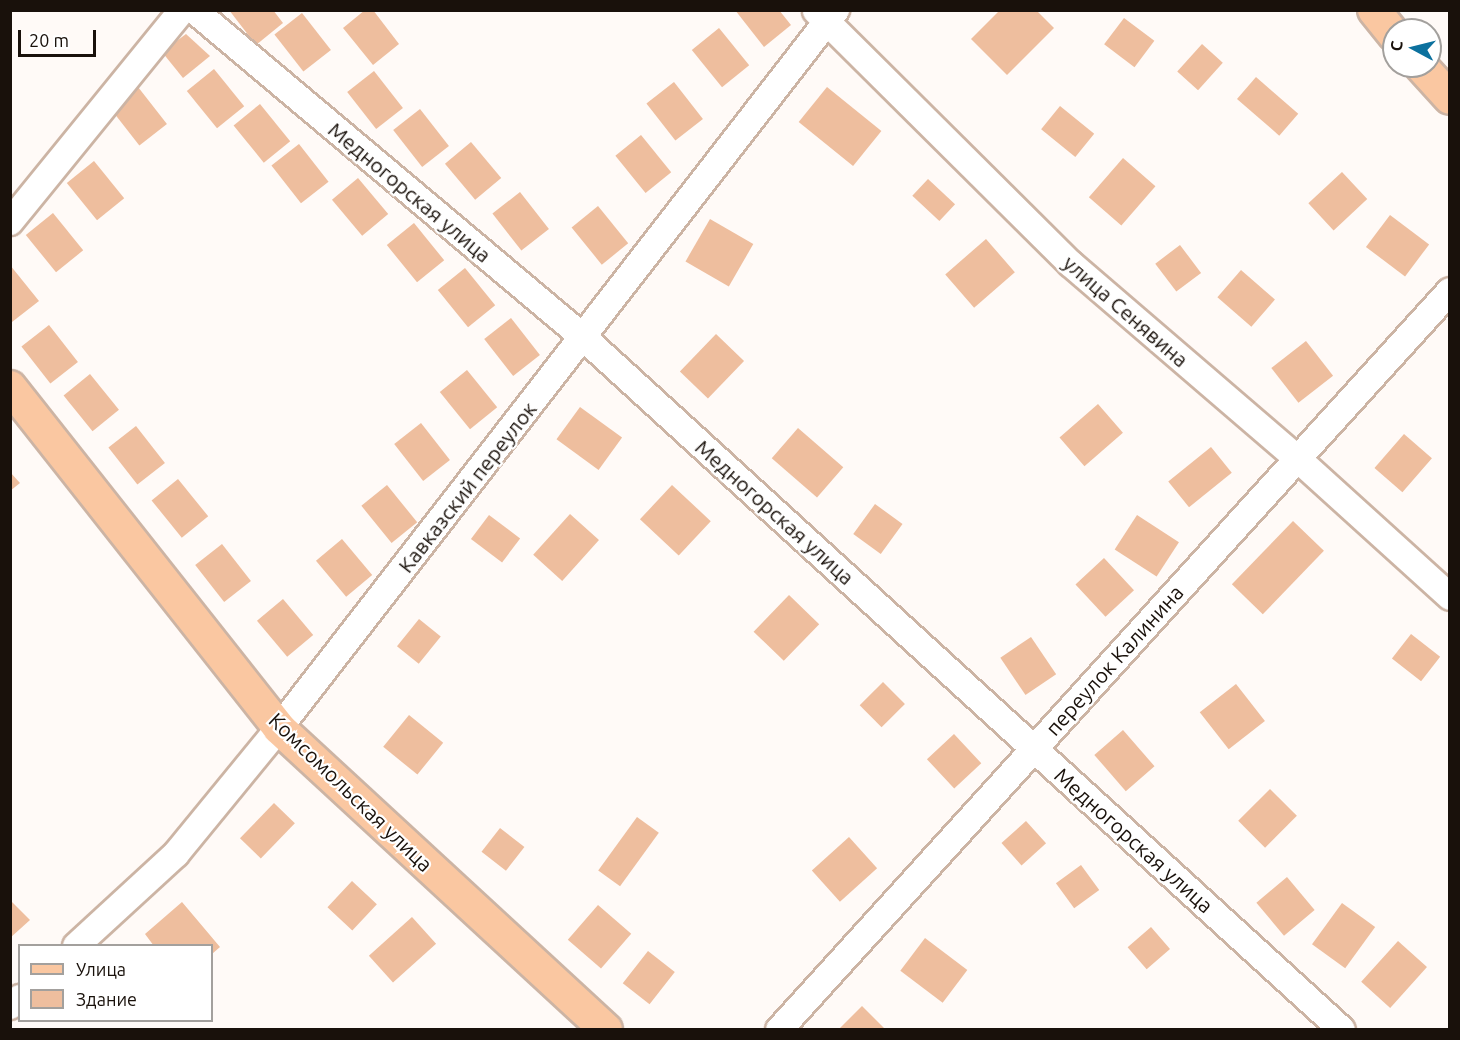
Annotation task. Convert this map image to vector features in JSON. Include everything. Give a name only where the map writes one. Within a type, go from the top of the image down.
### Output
[{"type":"main road","points":[[1432,78],[1449,98]]},
{"type":"main road","name":"Комсомольская улица","points":[[10,387],[279,728],[606,1029]]},
{"type":"street","points":[[10,222],[182,10]]},
{"type":"street","name":"Медногорская улица","points":[[194,10],[584,338],[1342,1029]]},
{"type":"street","name":"Кавказский переулок","points":[[77,944],[176,854],[279,728],[584,338],[826,14]]},
{"type":"street","name":"улица Сенявина","points":[[826,14],[1071,264],[1298,459],[1449,597]]},
{"type":"street","name":"переулок Калинина","points":[[779,1029],[1449,291]]},
{"type":"building","points":[[229,10],[273,10],[283,23],[256,45]]},
{"type":"building","points":[[365,10],[373,10],[399,44],[373,65],[343,28]]},
{"type":"building","points":[[735,10],[779,10],[791,25],[764,47]]},
{"type":"building","points":[[1000,10],[1036,10],[1054,28],[1007,75],[971,39]]},
{"type":"building","points":[[302,13],[331,50],[303,72],[274,35]]},
{"type":"building","points":[[1124,18],[1154,41],[1134,67],[1104,44]]},
{"type":"building","points":[[719,28],[749,65],[722,87],[692,50]]},
{"type":"building","points":[[186,34],[210,56],[183,78],[162,52]]},
{"type":"building","points":[[1202,44],[1223,63],[1198,90],[1177,71]]},
{"type":"building","points":[[214,69],[244,106],[217,128],[187,91]]},
{"type":"building","points":[[374,71],[403,108],[376,129],[347,92]]},
{"type":"building","points":[[1256,77],[1298,114],[1279,136],[1237,99]]},
{"type":"building","points":[[674,82],[703,119],[675,141],[646,104]]},
{"type":"building","points":[[138,87],[167,124],[139,146],[110,109]]},
{"type":"building","points":[[827,87],[881,131],[853,166],[799,122]]},
{"type":"building","points":[[260,104],[290,141],[264,163],[234,125]]},
{"type":"building","points":[[1060,106],[1094,134],[1075,157],[1041,129]]},
{"type":"building","points":[[420,109],[449,146],[422,167],[393,130]]},
{"type":"building","points":[[641,135],[671,172],[646,193],[615,156]]},
{"type":"building","points":[[471,142],[501,178],[475,200],[445,164]]},
{"type":"building","points":[[299,144],[329,182],[301,203],[271,166]]},
{"type":"building","points":[[1123,158],[1155,186],[1121,225],[1089,197]]},
{"type":"building","points":[[94,161],[124,198],[97,220],[67,183]]},
{"type":"building","points":[[1342,172],[1367,199],[1334,230],[1308,203]]},
{"type":"building","points":[[358,178],[388,214],[362,236],[332,200]]},
{"type":"building","points":[[928,179],[955,204],[939,221],[912,196]]},
{"type":"building","points":[[520,192],[549,229],[521,251],[492,214]]},
{"type":"building","points":[[598,206],[628,243],[602,265],[572,227]]},
{"type":"building","points":[[53,213],[83,250],[56,272],[26,235]]},
{"type":"building","points":[[1390,215],[1429,244],[1405,276],[1366,247]]},
{"type":"building","points":[[710,219],[753,244],[729,286],[686,261]]},
{"type":"building","points":[[414,223],[444,260],[417,282],[387,245]]},
{"type":"building","points":[[986,239],[1015,272],[974,308],[945,274]]},
{"type":"building","points":[[1180,245],[1201,273],[1176,292],[1155,264]]},
{"type":"building","points":[[10,265],[39,301],[12,322],[10,320]]},
{"type":"building","points":[[465,268],[495,305],[468,327],[438,290]]},
{"type":"building","points":[[1241,270],[1275,300],[1251,327],[1217,297]]},
{"type":"building","points":[[511,318],[540,355],[513,376],[484,339]]},
{"type":"building","points":[[49,325],[78,362],[50,384],[21,347]]},
{"type":"building","points":[[716,334],[744,361],[708,398],[680,371]]},
{"type":"building","points":[[1306,341],[1333,376],[1298,403],[1271,368]]},
{"type":"building","points":[[467,370],[497,407],[470,429],[440,392]]},
{"type":"building","points":[[90,374],[119,410],[93,431],[64,395]]},
{"type":"building","points":[[1098,404],[1123,433],[1084,466],[1060,437]]},
{"type":"building","points":[[580,407],[622,438],[599,470],[556,439]]},
{"type":"building","points":[[421,423],[450,460],[423,481],[394,444]]},
{"type":"building","points":[[136,426],[165,463],[137,485],[108,448]]},
{"type":"building","points":[[798,428],[843,467],[817,498],[772,458]]},
{"type":"building","points":[[1404,434],[1432,458],[1402,492],[1374,468]]},
{"type":"building","points":[[1211,447],[1232,473],[1189,507],[1168,482]]},
{"type":"building","points":[[10,472],[20,483],[10,491]]},
{"type":"building","points":[[178,479],[208,516],[182,538],[152,500]]},
{"type":"building","points":[[387,485],[417,522],[392,543],[361,506]]},
{"type":"building","points":[[672,485],[711,521],[679,556],[640,519]]},
{"type":"building","points":[[875,504],[903,524],[881,554],[853,534]]},
{"type":"building","points":[[570,514],[599,540],[562,581],[533,555]]},
{"type":"building","points":[[489,515],[520,538],[502,562],[471,539]]},
{"type":"building","points":[[1137,515],[1179,542],[1157,577],[1115,549]]},
{"type":"building","points":[[1293,521],[1324,551],[1263,614],[1232,584]]},
{"type":"building","points":[[342,539],[372,575],[346,597],[316,561]]},
{"type":"building","points":[[222,544],[251,581],[224,602],[195,565]]},
{"type":"building","points":[[1104,558],[1134,590],[1105,617],[1075,585]]},
{"type":"building","points":[[789,595],[819,624],[784,661],[754,632]]},
{"type":"building","points":[[283,599],[313,635],[287,657],[257,621]]},
{"type":"building","points":[[419,619],[441,637],[419,664],[397,646]]},
{"type":"building","points":[[1411,634],[1440,657],[1421,681],[1392,658]]},
{"type":"building","points":[[1031,637],[1056,674],[1025,695],[1000,658]]},
{"type":"building","points":[[883,682],[905,704],[882,727],[860,705]]},
{"type":"building","points":[[1236,684],[1265,721],[1229,749],[1200,712]]},
{"type":"building","points":[[409,715],[443,743],[417,775],[383,747]]},
{"type":"building","points":[[1123,730],[1154,766],[1126,791],[1094,755]]},
{"type":"building","points":[[954,734],[981,763],[954,788],[927,759]]},
{"type":"building","points":[[1270,789],[1297,816],[1265,848],[1238,821]]},
{"type":"building","points":[[274,803],[295,823],[261,858],[240,838]]},
{"type":"building","points":[[637,817],[659,833],[620,886],[598,870]]},
{"type":"building","points":[[1026,821],[1046,843],[1022,865],[1001,843]]},
{"type":"building","points":[[500,828],[524,847],[506,871],[482,852]]},
{"type":"building","points":[[849,837],[877,868],[840,902],[812,870]]},
{"type":"building","points":[[1081,865],[1099,890],[1074,908],[1056,883]]},
{"type":"building","points":[[1287,877],[1315,910],[1284,936],[1256,903]]},
{"type":"building","points":[[352,881],[377,904],[352,931],[327,907]]},
{"type":"building","points":[[10,900],[30,920],[10,938]]},
{"type":"building","points":[[182,902],[220,947],[213,953],[213,944],[152,944],[145,934]]},
{"type":"building","points":[[1342,903],[1375,927],[1345,968],[1312,944]]},
{"type":"building","points":[[598,905],[631,934],[601,969],[568,940]]},
{"type":"building","points":[[412,917],[436,944],[393,983],[369,956]]},
{"type":"building","points":[[1151,927],[1170,949],[1147,969],[1128,947]]},
{"type":"building","points":[[925,938],[967,970],[943,1003],[900,971]]},
{"type":"building","points":[[1398,941],[1427,967],[1390,1008],[1361,982]]},
{"type":"building","points":[[648,951],[675,972],[650,1004],[623,983]]},
{"type":"building","points":[[862,1006],[886,1030],[838,1030]]}]
